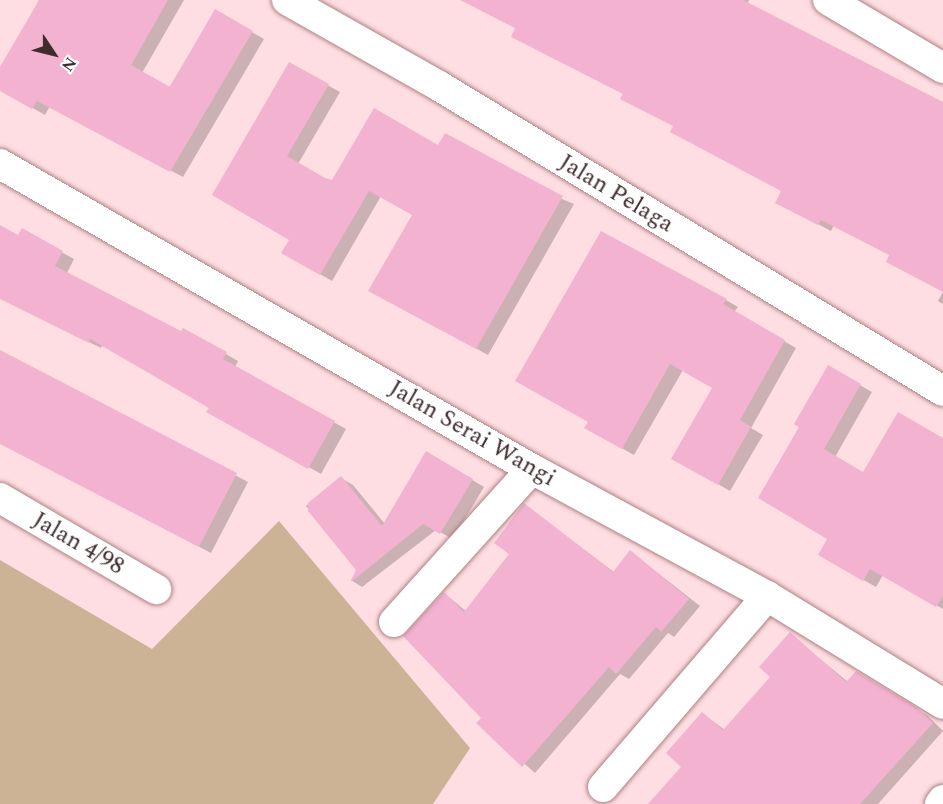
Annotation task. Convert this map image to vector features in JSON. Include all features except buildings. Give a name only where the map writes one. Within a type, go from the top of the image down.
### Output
[{"type":"street","name":"Jalan Pelaga","points":[[287,0],[439,86],[943,392]]},
{"type":"street","points":[[828,0],[943,68]]},
{"type":"street","name":"Jalan Serai Wangi","points":[[0,164],[532,469],[767,596],[943,704]]},
{"type":"street","points":[[394,622],[532,469]]},
{"type":"street","name":"Jalan 4/98","points":[[0,498],[156,589]]},
{"type":"street","points":[[603,787],[767,596]]},
{"type":"street","points":[[940,804],[943,800]]},
{"type":"shaded area","points":[[279,521],[470,748],[433,804],[0,804],[0,560],[152,649]]}]
